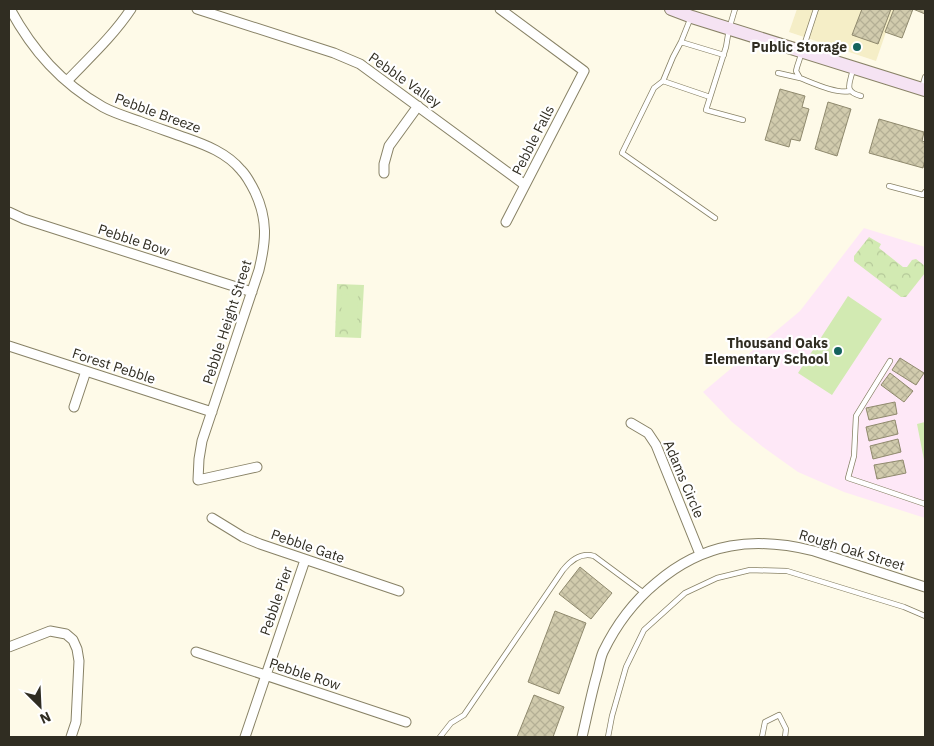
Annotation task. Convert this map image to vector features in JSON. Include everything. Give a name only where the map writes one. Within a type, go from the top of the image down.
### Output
[{"type":"main road","points":[[671,9],[854,68],[924,85]]},
{"type":"street","name":"Pebble Breeze","points":[[10,9],[32,46],[46,63],[86,96],[122,116],[207,145],[225,156],[242,170],[257,196]]},
{"type":"street","points":[[67,81],[99,49],[131,9]]},
{"type":"street","name":"Pebble Valley","points":[[197,9],[334,53],[360,64],[525,185]]},
{"type":"street","name":"Pebble Falls","points":[[500,9],[584,71],[506,222]]},
{"type":"street","points":[[384,173],[384,164],[389,146],[418,106]]},
{"type":"street","name":"Pebble Height Street","points":[[257,196],[266,230],[264,251],[202,441],[198,480],[257,467]]},
{"type":"street","name":"Pebble Bow","points":[[9,212],[24,219],[252,292]]},
{"type":"street","name":"Forest Pebble","points":[[9,346],[212,412]]},
{"type":"street","points":[[74,407],[86,371]]},
{"type":"street","name":"Adams Circle","points":[[631,423],[648,433],[656,445],[700,554]]},
{"type":"street","name":"Pebble Gate","points":[[212,518],[251,541],[398,591]]},
{"type":"street","name":"Rough Oak Street","points":[[582,737],[592,690],[603,653],[618,624],[631,606],[644,593],[668,573],[700,554],[742,544],[760,543],[796,546],[925,587]]},
{"type":"street","name":"Pebble Pier","points":[[245,737],[305,560]]},
{"type":"street","points":[[9,648],[50,631],[66,634],[73,640],[79,661],[76,722],[71,737]]},
{"type":"street","name":"Pebble Row","points":[[196,652],[406,722]]},
{"type":"lane","points":[[735,9],[724,55],[706,110],[744,120]]},
{"type":"lane","points":[[800,78],[796,72],[797,67],[816,9]]},
{"type":"lane","points":[[691,17],[663,81],[654,88],[622,153],[715,218]]},
{"type":"lane","points":[[681,42],[724,55]]},
{"type":"lane","points":[[850,91],[849,87],[854,68]]},
{"type":"lane","points":[[778,73],[800,78],[826,88],[844,92],[850,91],[861,96]]},
{"type":"lane","points":[[663,81],[710,97]]},
{"type":"lane","points":[[889,186],[923,195],[925,192]]},
{"type":"lane","points":[[890,361],[856,416],[854,456],[848,478],[925,504]]},
{"type":"lane","points":[[440,737],[452,723],[464,715],[563,570],[576,558],[588,554],[594,556],[644,593]]},
{"type":"lane","points":[[608,737],[626,667],[644,630],[685,593],[717,578],[750,570],[788,572],[925,616]]},
{"type":"lane","points":[[762,737],[765,722],[779,715],[786,729],[785,737]]},
{"type":"shaded area","name":"Public Storage","points":[[797,9],[894,9],[876,61],[789,32]]},
{"type":"shaded area","name":"Thousand Oaks Elementary School","points":[[864,228],[925,247],[925,518],[844,492],[798,472],[732,422],[703,392],[800,311]]},
{"type":"green space","points":[[869,237],[881,244],[879,248],[903,267],[907,267],[912,260],[916,259],[925,266],[925,273],[906,297],[901,297],[854,261],[854,256]]},
{"type":"green space","points":[[337,284],[364,285],[361,338],[335,337]]},
{"type":"green space","points":[[342,294],[358,295],[357,328],[341,328]]},
{"type":"green space","points":[[848,296],[882,319],[832,395],[798,373]]},
{"type":"green space","points":[[925,422],[925,465],[917,424]]},
{"type":"building","points":[[862,9],[891,9],[878,44],[852,35]]},
{"type":"building","points":[[894,9],[913,9],[902,38],[885,32]]},
{"type":"building","points":[[913,9],[925,9],[925,14]]},
{"type":"building","points":[[780,89],[805,96],[802,107],[809,109],[800,141],[791,139],[789,147],[765,140]]},
{"type":"building","points":[[828,102],[851,109],[837,156],[815,149]]},
{"type":"building","points":[[879,119],[924,132],[922,141],[925,142],[925,159],[923,168],[869,153]]},
{"type":"building","points":[[900,358],[924,373],[916,385],[892,370]]},
{"type":"building","points":[[890,373],[913,391],[904,402],[881,385]]},
{"type":"building","points":[[895,402],[897,414],[869,420],[866,408]]},
{"type":"building","points":[[895,420],[898,434],[869,441],[866,427]]},
{"type":"building","points":[[898,439],[901,452],[873,459],[870,446]]},
{"type":"building","points":[[903,460],[906,473],[877,479],[874,465]]},
{"type":"building","points":[[580,567],[612,593],[591,619],[559,594]]},
{"type":"building","points":[[555,611],[586,623],[559,694],[528,682]]},
{"type":"building","points":[[534,695],[564,707],[553,737],[517,737]]},
{"type":"place","name":"Public Storage","points":[[857,47]]},
{"type":"place","name":"Thousand Oaks Elementary School","points":[[838,351]]}]
